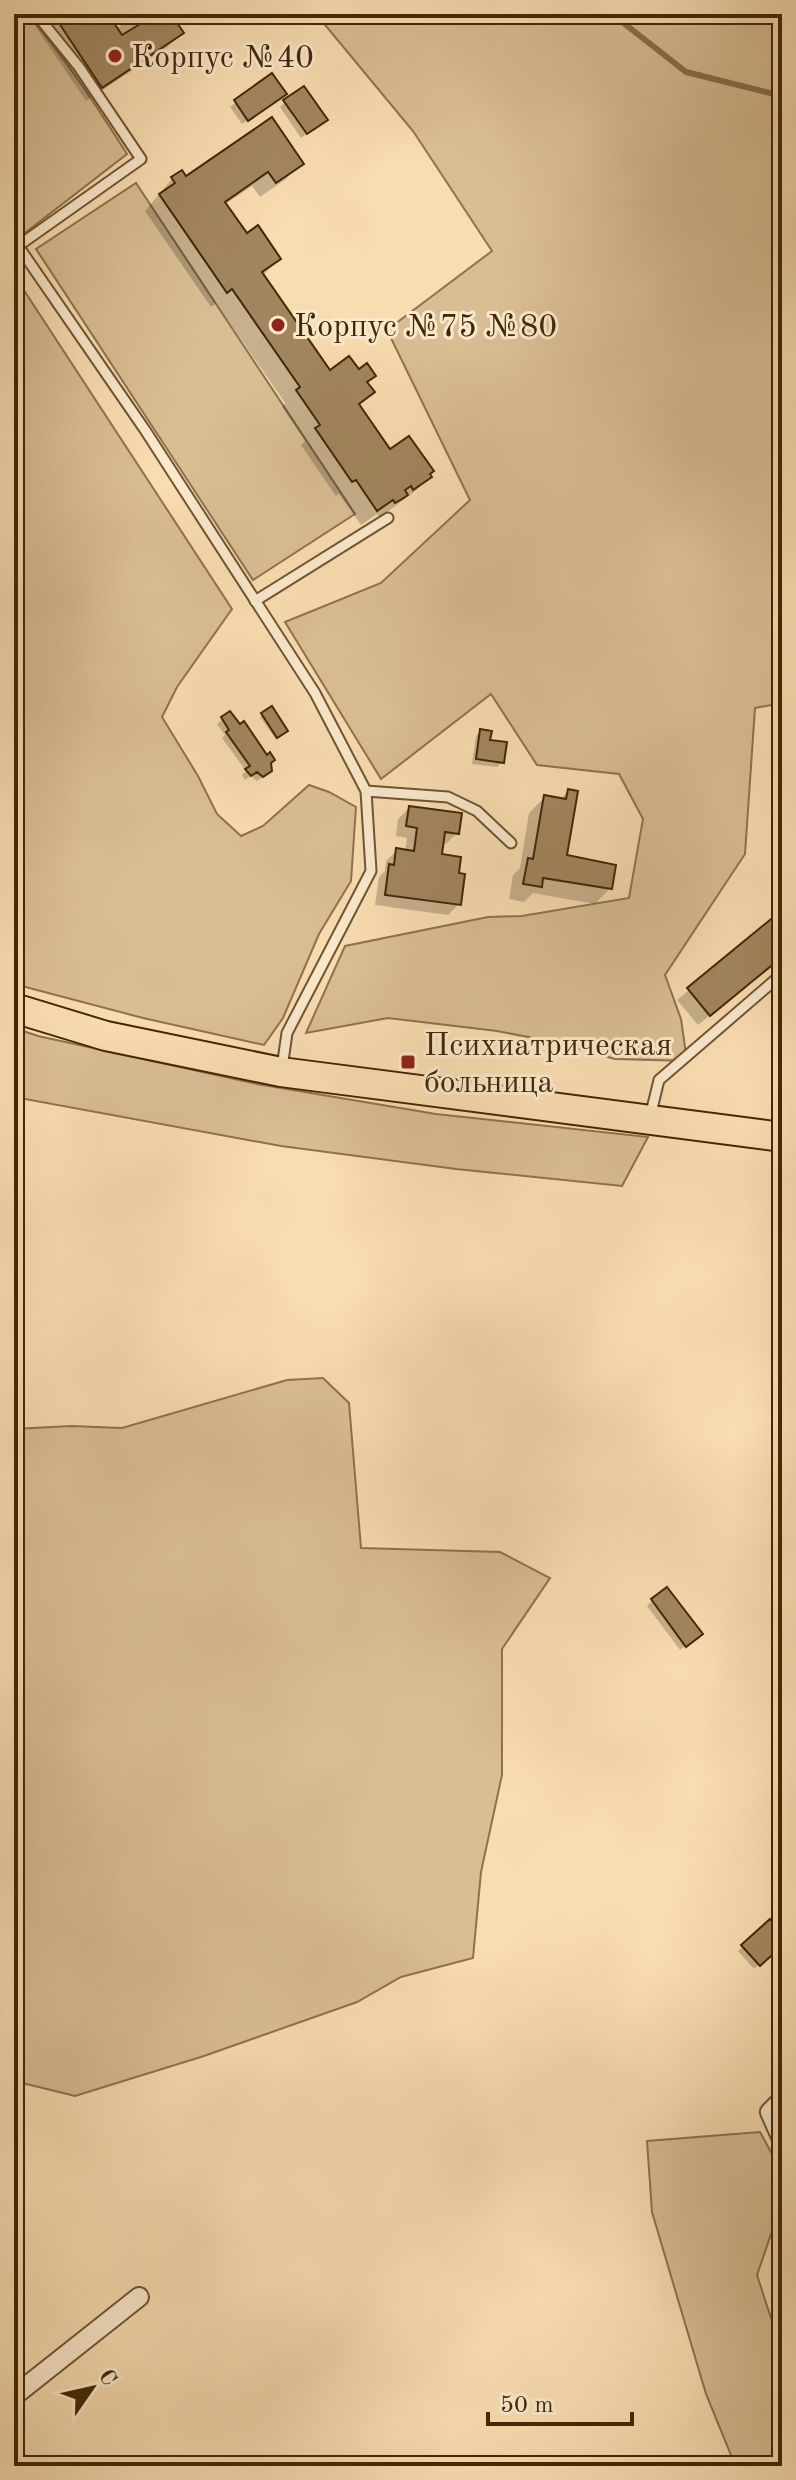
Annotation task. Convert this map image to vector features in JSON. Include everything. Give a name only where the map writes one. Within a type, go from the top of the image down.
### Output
[{"type":"main road","points":[[14,1008],[106,1036],[281,1072],[782,1137]]},
{"type":"street","points":[[782,2100],[770,2112],[782,2139]]},
{"type":"street","points":[[14,2396],[139,2297]]},
{"type":"lane","points":[[36,14],[79,67],[141,159],[16,243],[145,430],[315,693],[366,791],[371,871],[287,1033],[281,1072]]},
{"type":"lane","points":[[255,601],[388,518]]},
{"type":"lane","points":[[366,791],[448,797],[477,811],[511,843]]},
{"type":"lane","points":[[649,1120],[659,1080],[782,974]]},
{"type":"shaded area","points":[[14,14],[28,14],[42,31],[127,154],[21,236],[14,227]]},
{"type":"shaded area","points":[[316,14],[782,14],[782,703],[755,708],[745,854],[665,975],[681,1019],[687,1061],[615,1059],[554,1042],[497,1031],[388,1018],[306,1033],[345,946],[488,917],[522,916],[629,898],[643,819],[619,774],[537,765],[491,694],[381,779],[285,622],[381,583],[470,500],[387,330],[492,251],[413,131]]},
{"type":"shaded area","points":[[136,183],[355,514],[253,580],[36,249]]},
{"type":"shaded area","points":[[14,275],[232,609],[177,687],[162,717],[217,814],[241,836],[263,826],[309,785],[356,807],[351,881],[319,934],[283,1018],[264,1045],[143,1018],[14,984]]},
{"type":"shaded area","points":[[14,1028],[38,1036],[257,1084],[436,1114],[648,1137],[622,1186],[456,1169],[281,1146],[14,1097]]},
{"type":"shaded area","points":[[323,1378],[349,1403],[361,1548],[500,1552],[550,1578],[502,1649],[502,1775],[481,1872],[473,1958],[401,1977],[357,2002],[204,2056],[75,2096],[14,2081],[14,1429],[71,1426],[122,1428],[287,1380]]},
{"type":"shaded area","points":[[760,2132],[782,2172],[782,2202],[757,2275],[782,2352],[782,2466],[723,2466],[731,2455],[706,2394],[652,2212],[647,2141]]},
{"type":"building","name":"Корпус №40","points":[[53,14],[108,14],[122,35],[140,24],[134,14],[171,14],[184,33],[102,88]]},
{"type":"building","points":[[272,73],[287,94],[248,121],[234,100]]},
{"type":"building","points":[[304,86],[328,120],[307,134],[283,100]]},
{"type":"building","name":"Корпус №75 №80","points":[[272,117],[304,164],[276,183],[268,172],[225,202],[247,233],[258,225],[281,259],[262,272],[330,370],[349,356],[359,369],[367,363],[376,376],[367,382],[375,392],[359,404],[390,449],[409,436],[434,471],[430,474],[432,477],[413,490],[411,486],[405,490],[408,495],[395,503],[393,500],[377,511],[356,480],[352,482],[315,428],[320,425],[296,390],[300,387],[232,289],[227,293],[159,194],[175,183],[171,177],[182,170],[186,176]]},
{"type":"building","points":[[272,706],[288,731],[277,738],[261,713]]},
{"type":"building","points":[[230,711],[240,724],[244,721],[267,755],[270,752],[275,760],[271,763],[272,771],[263,777],[257,772],[251,776],[245,769],[250,766],[226,732],[229,730],[221,717]]},
{"type":"building","points":[[480,729],[492,731],[490,740],[507,742],[504,763],[476,759]]},
{"type":"building","points":[[568,789],[578,791],[567,855],[616,865],[612,889],[543,878],[542,887],[523,884],[528,858],[533,859],[544,795],[566,799]]},
{"type":"building","points":[[409,806],[462,813],[459,834],[445,832],[442,854],[461,857],[459,873],[465,874],[461,905],[385,895],[389,864],[394,865],[396,848],[414,851],[417,828],[406,826]]},
{"type":"building","points":[[782,910],[782,957],[710,1016],[687,988]]},
{"type":"building","points":[[667,1587],[703,1634],[686,1647],[651,1599]]},
{"type":"building","points":[[770,1919],[782,1933],[782,1946],[760,1966],[741,1945]]},
{"type":"building","points":[[17,2444],[32,2466],[14,2466],[14,2446]]},
{"type":"waterway","points":[[612,14],[686,72],[782,96]]},
{"type":"place","name":"Корпус №40","points":[[115,56]]},
{"type":"place","name":"Корпус №75 №80","points":[[278,325]]},
{"type":"place","name":"Психиатрическая больница","points":[[408,1062]]}]
